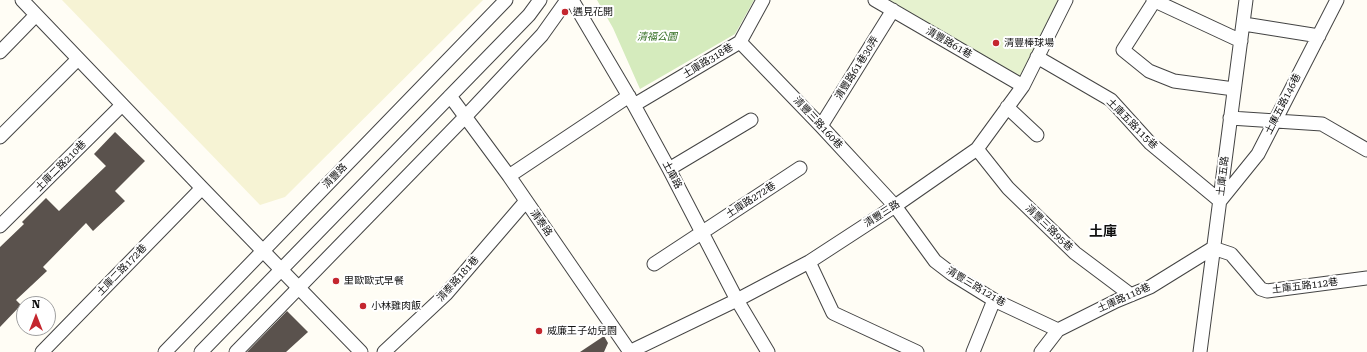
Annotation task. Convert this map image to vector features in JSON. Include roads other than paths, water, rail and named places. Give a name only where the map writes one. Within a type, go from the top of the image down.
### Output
[{"type":"street","points":[[22,0],[361,352]]},
{"type":"street","name":"清豐路","points":[[165,352],[506,0]]},
{"type":"street","points":[[201,352],[529,15],[540,0]]},
{"type":"street","points":[[236,352],[465,117],[542,35],[567,0]]},
{"type":"street","name":"土庫路","points":[[572,0],[669,169],[737,300],[768,352]]},
{"type":"street","name":"土庫路318巷","points":[[509,176],[631,101],[740,42],[763,0]]},
{"type":"street","name":"清豐路61巷","points":[[875,0],[1023,86]]},
{"type":"street","name":"清豐三路","points":[[630,352],[737,300],[809,262],[895,206],[977,149],[1023,86],[1066,0]]},
{"type":"street","points":[[1234,89],[1174,81],[1149,71],[1123,50],[1154,0],[1241,41]]},
{"type":"street","name":"土庫五路","points":[[1200,352],[1246,0]]},
{"type":"street","name":"土庫五路146巷","points":[[1220,202],[1258,154],[1337,0]]},
{"type":"street","name":"清豐路61巷30弄","points":[[821,126],[893,10]]},
{"type":"street","points":[[0,52],[36,15]]},
{"type":"street","points":[[1244,24],[1319,36]]},
{"type":"street","name":"清豐三路160巷","points":[[740,42],[895,206]]},
{"type":"street","name":"土庫五路115巷","points":[[1037,57],[1111,100],[1150,143],[1220,202]]},
{"type":"street","points":[[0,138],[78,59]]},
{"type":"street","name":"清泰路","points":[[450,96],[509,176],[630,352]]},
{"type":"street","name":"土庫二路210巷","points":[[2,220],[122,105]]},
{"type":"street","points":[[1007,107],[1037,135]]},
{"type":"street","points":[[1230,118],[1322,124],[1367,150]]},
{"type":"street","points":[[669,169],[751,120]]},
{"type":"street","name":"清豐三路95巷","points":[[977,149],[1008,188],[1075,253],[1131,295]]},
{"type":"street","name":"土庫路272巷","points":[[654,264],[800,168]]},
{"type":"street","name":"土庫二路172巷","points":[[42,352],[202,188]]},
{"type":"street","name":"清泰路181巷","points":[[384,352],[446,294],[526,201]]},
{"type":"street","name":"清豐三路121巷","points":[[895,206],[935,261],[952,274],[994,300],[1058,330]]},
{"type":"street","name":"土庫路118巷","points":[[1041,352],[1058,330],[1088,314],[1150,287],[1213,248]]},
{"type":"street","name":"土庫五路112巷","points":[[1213,248],[1231,254],[1261,288],[1267,291],[1367,278]]},
{"type":"street","points":[[809,262],[833,313],[917,352]]},
{"type":"street","points":[[973,352],[994,300]]},
{"type":"place","name":"遇見花開","points":[[565,12]]},
{"type":"place","name":"清豐棒球場","points":[[996,43]]},
{"type":"place","name":"里歐歐式早餐","points":[[336,281]]},
{"type":"place","name":"小林雞肉飯","points":[[363,306]]},
{"type":"place","name":"威廉王子幼兒園","points":[[539,331]]},
{"type":"district","name":"土庫","points":[[1103,232]]},
{"type":"park label","name":"清福公園","points":[[657,37]]}]
